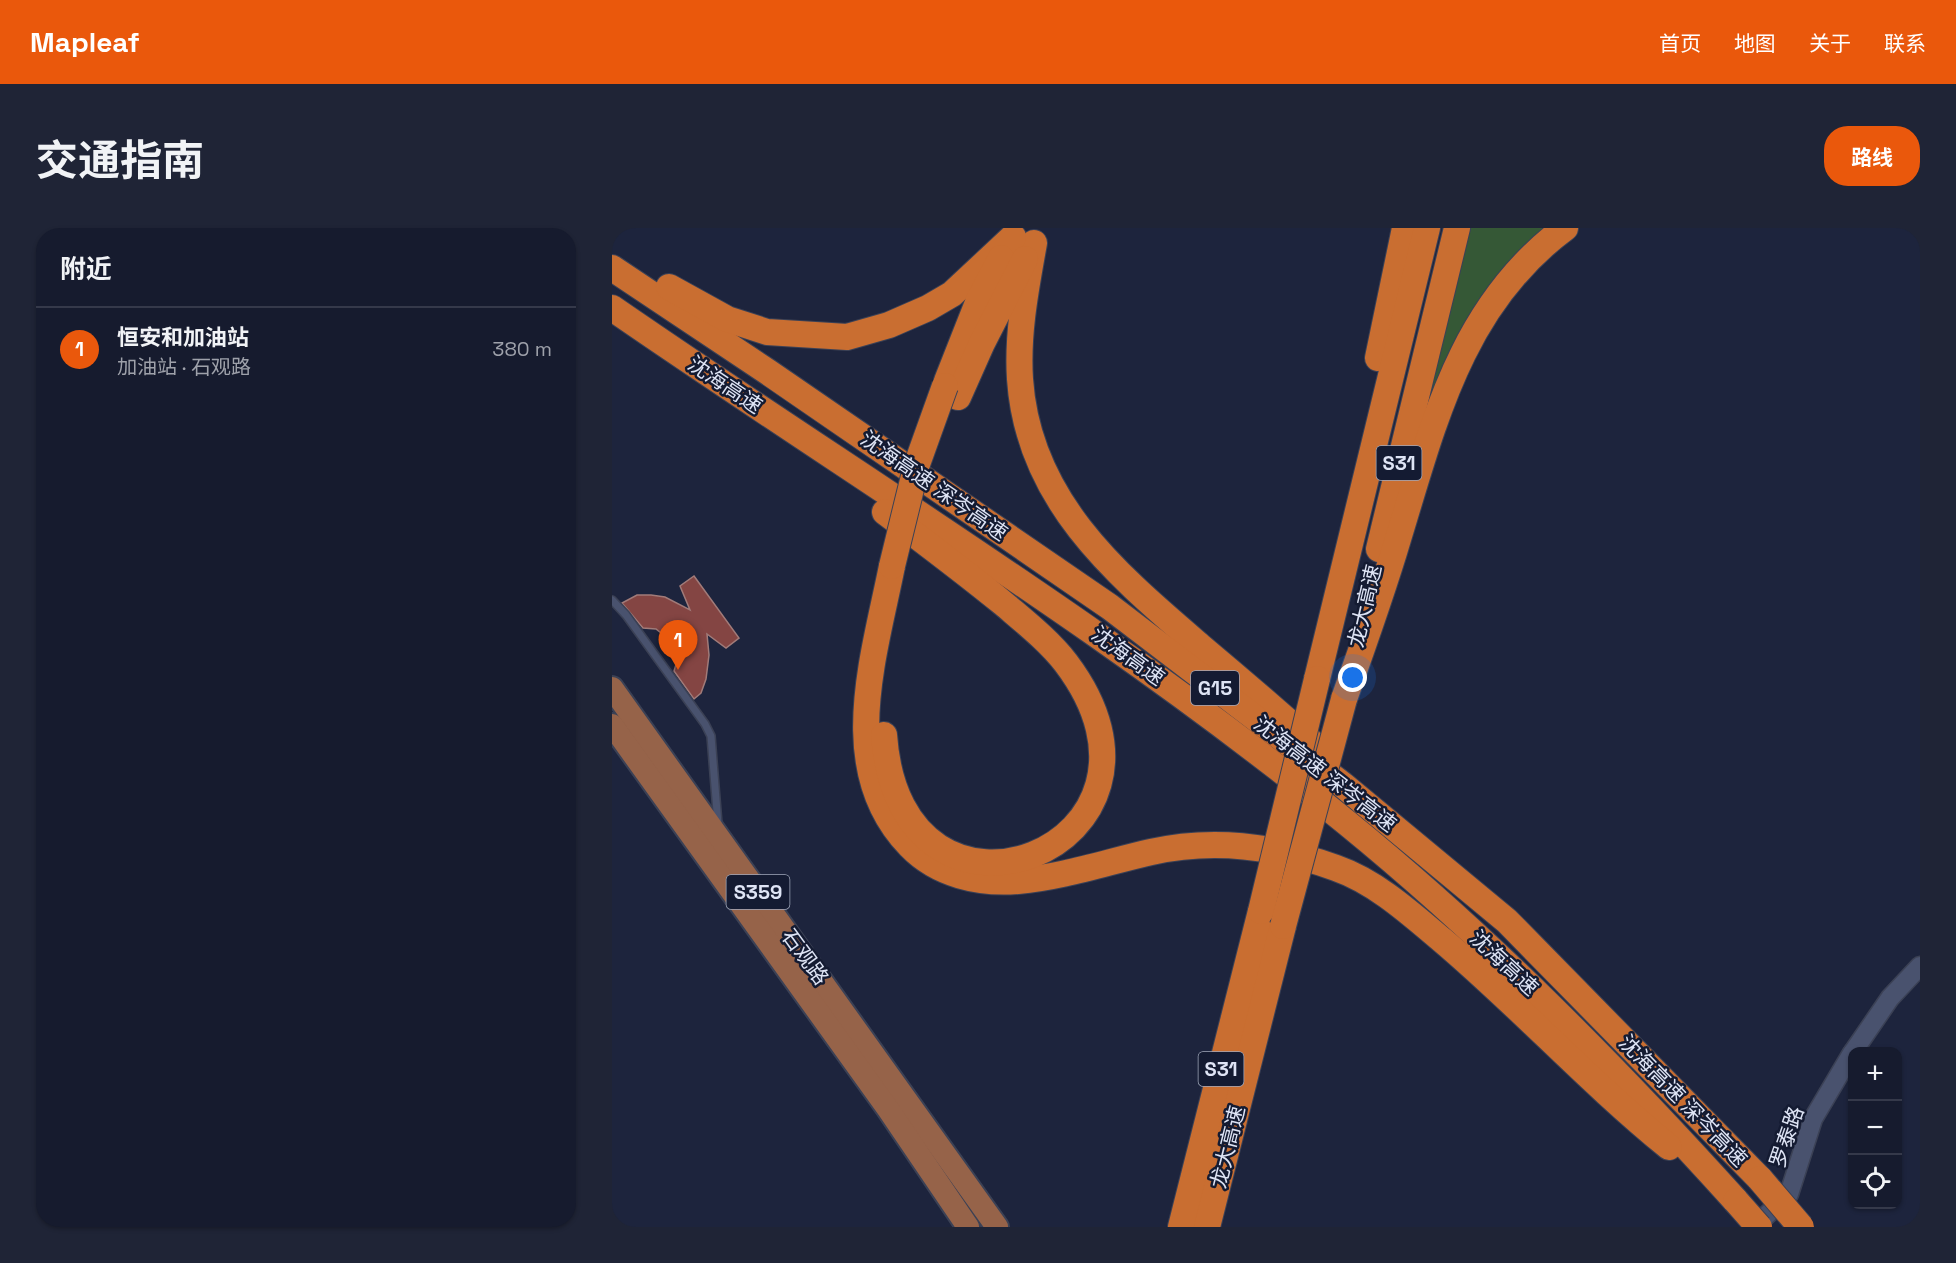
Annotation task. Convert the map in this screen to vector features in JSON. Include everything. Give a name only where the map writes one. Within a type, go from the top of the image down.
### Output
[{"type":"highway","points":[[1336,597],[1358,461],[1405,228]]},
{"type":"highway","name":"龙大高速","points":[[1181,1227],[1427,228]]},
{"type":"highway","name":"龙大高速","points":[[1208,1227],[1283,926],[1344,699],[1457,228]]},
{"type":"highway","points":[[1344,699],[1381,596],[1444,396],[1467,341],[1504,284],[1524,262],[1565,228]]},
{"type":"highway","points":[[612,252],[728,319],[767,332],[847,337],[889,326],[928,308],[952,294],[1026,234]]},
{"type":"highway","points":[[1026,234],[987,332],[951,391],[934,469],[900,571],[868,685],[866,729],[870,773],[880,805],[892,824],[913,849],[927,861],[964,877],[992,882],[1047,877],[1154,851],[1230,844],[1289,854],[1338,868],[1380,890],[1412,915],[1510,1000],[1648,1130],[1736,1201]]},
{"type":"highway","points":[[1026,234],[1020,380],[1026,418],[1039,458],[1056,495],[1079,530],[1108,564],[1147,601],[1462,871],[1507,921]]},
{"type":"highway","name":"沈海高速 深岑高速","points":[[612,268],[768,372],[1110,607],[1343,785],[1507,921],[1760,1179],[1801,1227]]},
{"type":"highway","name":"G15","points":[[612,308],[658,340]]},
{"type":"highway","points":[[658,340],[968,574],[1020,618],[1066,663],[1087,697],[1103,740],[1101,774],[1094,799],[1082,819],[1060,841],[1040,854],[1018,861],[993,863],[966,860],[941,850],[921,833],[906,814],[894,791],[887,768],[883,715],[900,571]]},
{"type":"highway","name":"沈海高速","points":[[658,340],[1091,629],[1208,714],[1348,824],[1426,890],[1546,1002],[1657,1114],[1736,1201]]},
{"type":"highway","name":"沈海高速 深岑高速","points":[[1736,1201],[1759,1227]]},
{"type":"main road","name":"石观路","points":[[615,699],[720,838],[997,1227]]},
{"type":"main road","name":"石观路","points":[[612,725],[894,1118],[968,1227]]},
{"type":"street","name":"罗泰路","points":[[1856,1047],[1890,998],[1920,966]]},
{"type":"street","name":"罗泰路","points":[[1754,1227],[1790,1194],[1813,1119],[1848,1060]]},
{"type":"lane","points":[[612,600],[627,615],[705,724],[711,736],[720,838]]},
{"type":"green space","points":[[1470,228],[1548,228],[1414,443]]},
{"type":"building","points":[[694,576],[739,638],[726,648],[707,634],[709,655],[706,679],[701,693],[694,699],[674,671],[677,661],[671,641],[656,629],[643,628],[622,603],[637,595],[651,595],[665,597],[690,610],[680,586]]},
{"type":"place","name":"恒安和加油站","points":[[678,670]]}]
